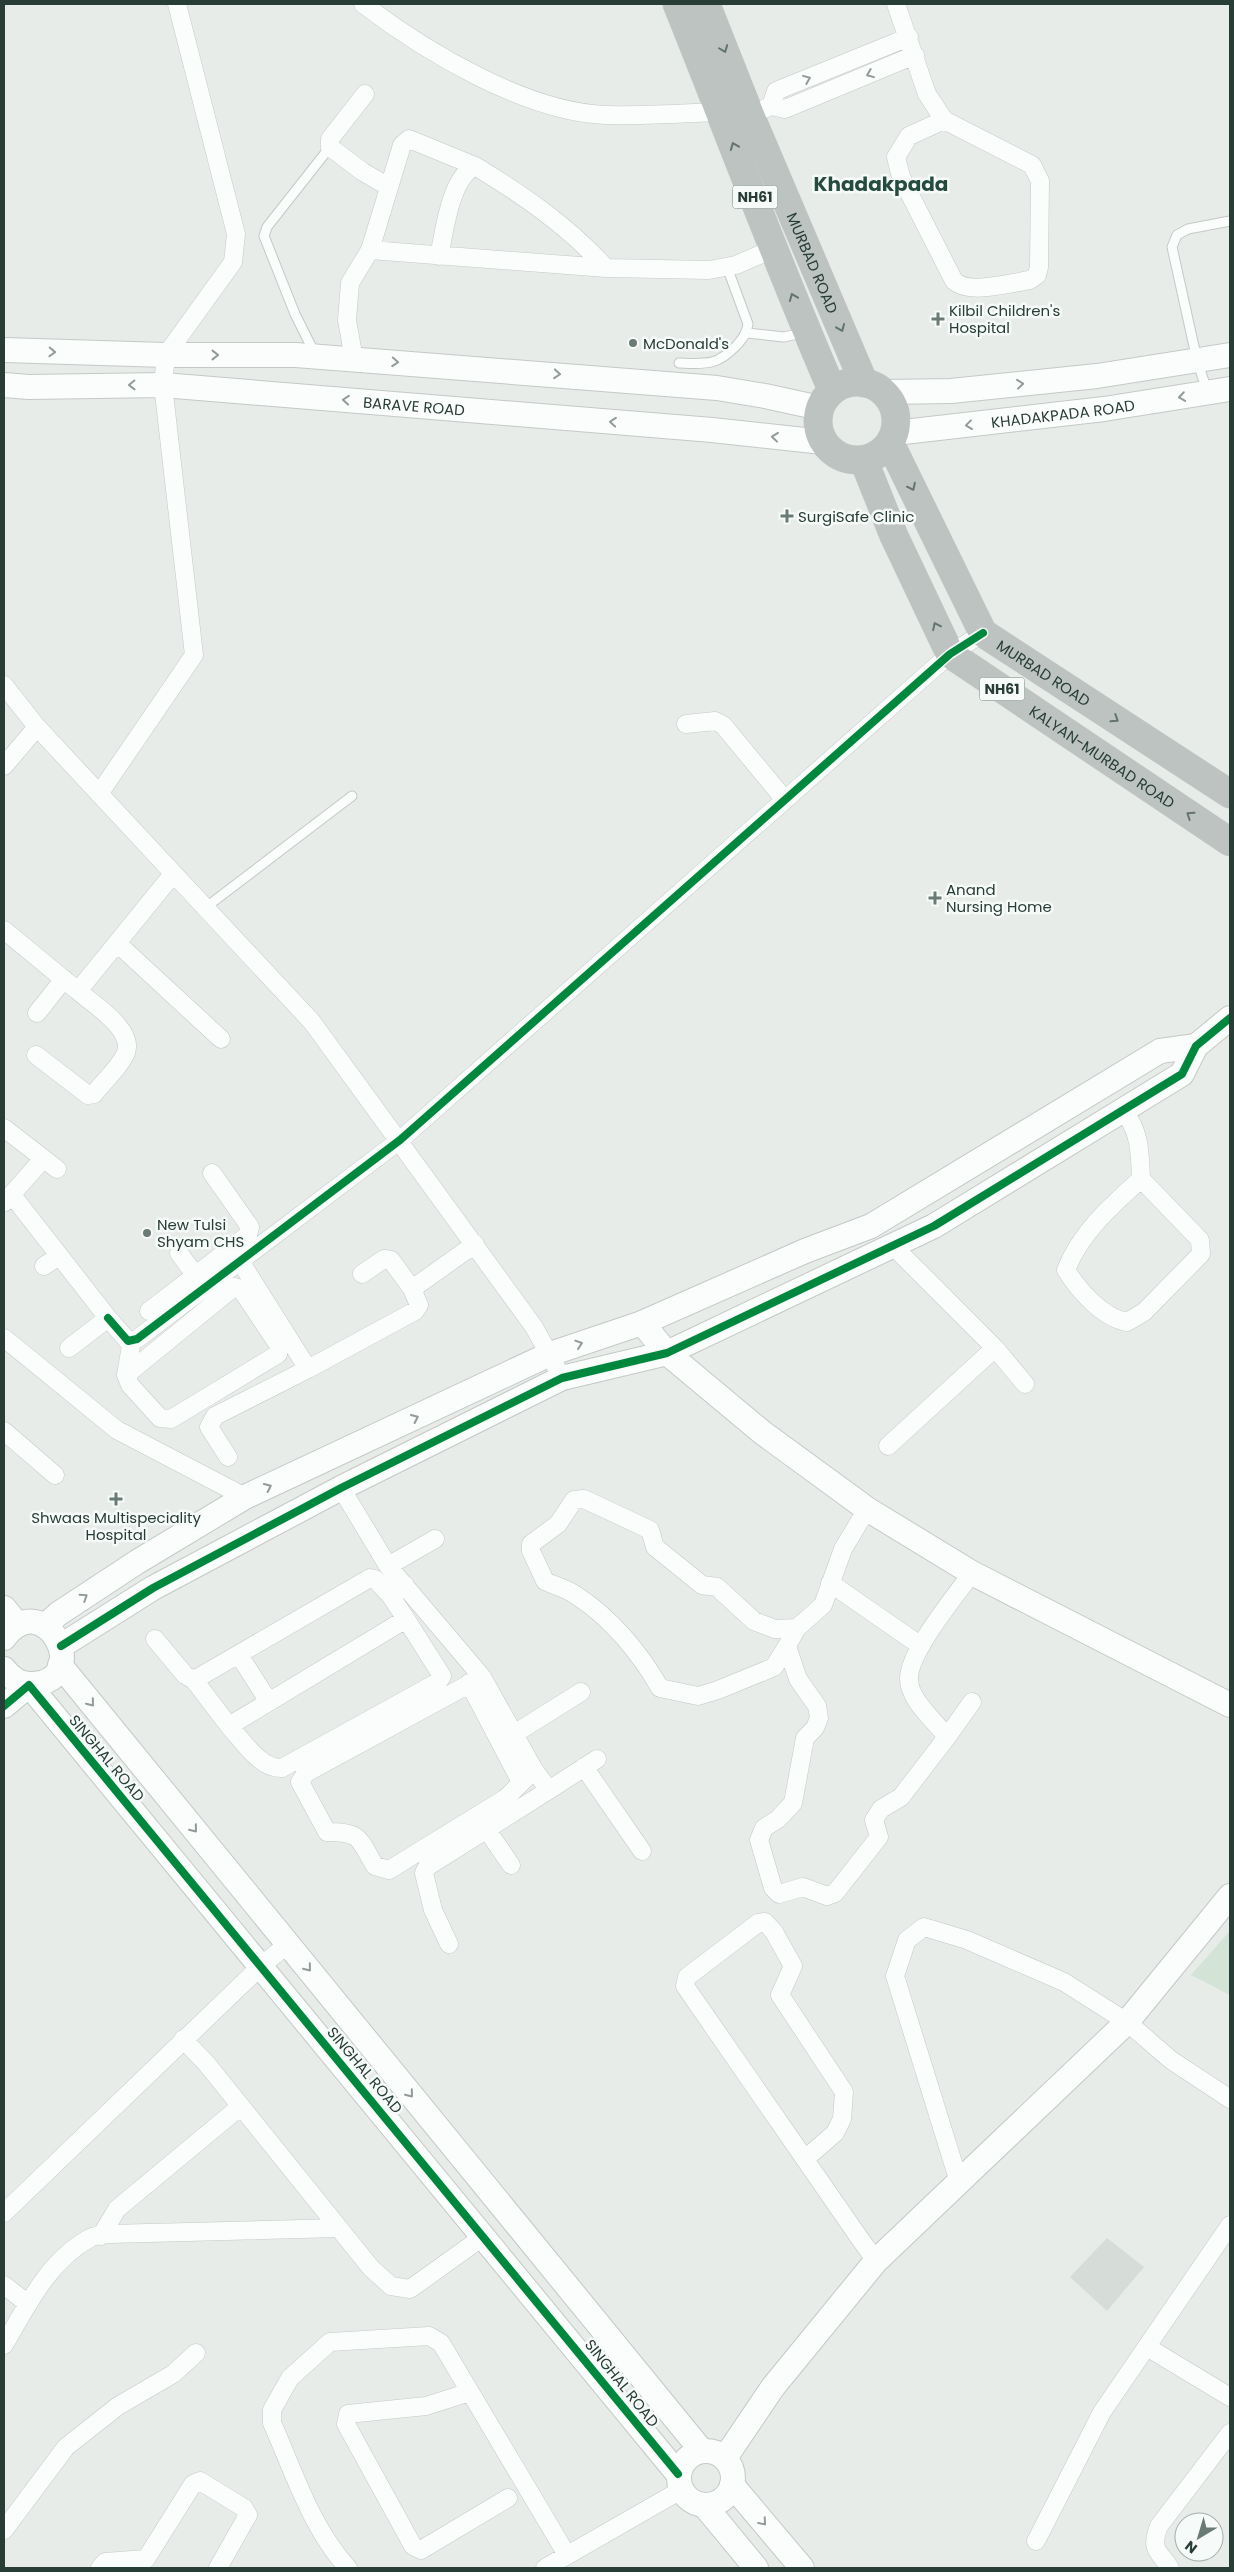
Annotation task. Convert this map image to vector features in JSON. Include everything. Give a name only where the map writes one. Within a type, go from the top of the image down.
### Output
[{"type":"highway","name":"NH61","points":[[678,4],[807,332],[826,399],[818,426],[823,442]]},
{"type":"highway","name":"MURBAD ROAD","points":[[706,4],[760,110],[874,388]]},
{"type":"highway","points":[[826,399],[853,382],[874,388]]},
{"type":"highway","name":"NH61","points":[[874,388],[895,411],[893,438]]},
{"type":"highway","name":"MURBAD ROAD","points":[[893,438],[983,632],[1230,794]]},
{"type":"highway","points":[[823,442],[840,457],[864,461],[883,451],[893,438]]},
{"type":"highway","points":[[864,461],[894,536],[950,654]]},
{"type":"highway","name":"KALYAN-MURBAD ROAD","points":[[950,654],[1230,842]]},
{"type":"street","points":[[99,794],[194,655],[162,385],[166,355],[233,262],[236,234],[177,4]]},
{"type":"street","points":[[363,4],[392,26],[470,70],[537,102],[605,115],[721,112]]},
{"type":"street","points":[[896,4],[916,55],[927,94],[944,120],[1032,166],[1040,181],[1039,267],[1037,275],[1030,280],[971,289],[961,288],[954,281],[901,177],[896,158],[909,136],[944,120]]},
{"type":"street","points":[[760,110],[776,91],[909,37]]},
{"type":"street","points":[[760,110],[785,110],[916,55]]},
{"type":"street","points":[[365,94],[330,139],[330,147],[363,172],[389,188]]},
{"type":"street","points":[[354,359],[347,320],[350,283],[370,250],[402,145],[409,140],[475,166],[526,197],[584,244],[606,268]]},
{"type":"street","points":[[439,256],[456,187],[466,171],[475,166]]},
{"type":"street","points":[[370,250],[606,268],[709,270],[736,265],[773,249]]},
{"type":"street","points":[[4,350],[166,355],[316,356],[717,388],[765,396],[826,399]]},
{"type":"street","points":[[874,388],[951,391],[1097,376],[1230,355]]},
{"type":"street","points":[[1121,372],[1128,406]]},
{"type":"street","points":[[1097,376],[1104,410]]},
{"type":"street","name":"BARAVE ROAD","points":[[4,385],[29,387],[162,385],[702,429],[823,442]]},
{"type":"street","name":"KHADAKPADA ROAD","points":[[893,438],[1104,410],[1230,389]]},
{"type":"street","points":[[148,1311],[240,1262],[400,1140],[950,654],[983,632]]},
{"type":"street","points":[[4,685],[36,727],[312,1022],[400,1140],[534,1327],[562,1378]]},
{"type":"street","points":[[686,724],[715,721],[723,725],[785,800]]},
{"type":"street","points":[[4,766],[36,727]]},
{"type":"street","points":[[78,991],[173,874]]},
{"type":"street","points":[[4,930],[121,1027],[128,1040],[126,1054],[94,1094],[88,1095],[36,1055]]},
{"type":"street","points":[[117,943],[221,1039]]},
{"type":"street","points":[[37,1014],[64,980]]},
{"type":"street","points":[[4,1706],[29,1685],[48,1680],[61,1655],[153,1588],[341,1488],[562,1378],[666,1352],[894,1247],[934,1226],[1122,1109],[1182,1074],[1196,1046],[1230,1018]]},
{"type":"street","points":[[9,1624],[28,1622],[45,1626],[58,1614],[137,1562],[245,1498],[550,1354],[642,1323],[805,1251],[871,1226],[1160,1051],[1196,1046]]},
{"type":"street","points":[[1122,1109],[1133,1122],[1140,1151],[1141,1179],[1200,1240],[1201,1254],[1144,1312],[1127,1322],[1114,1320],[1074,1284],[1066,1270],[1074,1251],[1100,1217],[1141,1179]]},
{"type":"street","points":[[4,1128],[50,1164],[8,1199],[60,1256],[128,1341],[136,1339],[200,1282],[248,1235],[250,1228],[212,1173]]},
{"type":"street","points":[[412,1289],[475,1244]]},
{"type":"street","points":[[894,1247],[995,1348],[1025,1384]]},
{"type":"street","points":[[179,1253],[200,1282]]},
{"type":"street","points":[[44,1266],[60,1256]]},
{"type":"street","points":[[228,1457],[209,1427],[215,1416],[308,1369],[415,1311],[419,1305],[412,1289],[391,1260],[384,1259],[362,1274]]},
{"type":"street","points":[[240,1262],[308,1369]]},
{"type":"street","points":[[126,1375],[234,1287],[241,1290],[279,1346],[278,1354],[171,1419],[160,1418],[130,1385],[126,1375],[132,1340]]},
{"type":"street","points":[[69,1348],[108,1318]]},
{"type":"street","points":[[642,1323],[666,1352],[763,1433],[867,1508],[972,1573],[1230,1705]]},
{"type":"street","points":[[4,1338],[117,1430],[245,1498]]},
{"type":"street","points":[[888,1446],[995,1348]]},
{"type":"street","points":[[4,1431],[55,1475]]},
{"type":"street","points":[[341,1488],[388,1566],[476,1680],[514,1734],[528,1776]]},
{"type":"street","points":[[797,1628],[775,1629],[754,1622],[717,1587],[702,1585],[655,1546],[650,1530],[584,1500],[574,1500],[558,1524],[531,1544],[531,1551],[545,1581],[576,1595],[606,1620],[646,1664],[660,1688],[698,1696],[718,1690],[774,1667],[797,1628],[822,1605],[843,1548],[867,1508]]},
{"type":"street","points":[[388,1566],[435,1539]]},
{"type":"street","points":[[947,1737],[914,1696],[909,1679],[912,1663],[921,1646],[972,1573]]},
{"type":"street","points":[[155,1639],[185,1675],[194,1680],[229,1726],[258,1758],[274,1768],[282,1768],[438,1682],[442,1676],[390,1595],[375,1579],[370,1578],[194,1680]]},
{"type":"street","points":[[830,1583],[921,1646]]},
{"type":"street","points":[[390,1595],[404,1585]]},
{"type":"street","points":[[229,1726],[406,1619]]},
{"type":"street","name":"SINGHAL ROAD","points":[[45,1626],[57,1636],[61,1655],[288,1944],[701,2450]]},
{"type":"street","points":[[787,1646],[798,1679],[817,1706],[819,1718],[815,1728],[805,1738],[793,1804],[778,1819],[764,1828],[759,1840],[773,1888],[779,1894],[803,1887],[827,1896],[835,1893],[879,1837],[874,1820],[881,1809],[901,1797],[972,1702]]},
{"type":"street","points":[[239,1655],[270,1702]]},
{"type":"street","points":[[4,1668],[11,1677],[29,1685]]},
{"type":"street","points":[[476,1680],[306,1773],[300,1782],[327,1832],[348,1832],[358,1838],[375,1866],[389,1870],[506,1798],[528,1776]]},
{"type":"street","points":[[476,1680],[528,1776],[549,1790]]},
{"type":"street","name":"SINGHAL ROAD","points":[[29,1685],[484,2236],[680,2482]]},
{"type":"street","points":[[514,1734],[581,1692]]},
{"type":"street","points":[[449,1944],[433,1910],[424,1873],[427,1867],[591,1763],[642,1850]]},
{"type":"street","points":[[488,1830],[512,1865]]},
{"type":"street","points":[[725,2458],[773,2388],[876,2261],[1128,2022],[1230,1896]]},
{"type":"street","points":[[806,2160],[835,2133],[842,2118],[844,2092],[780,1995],[793,1966],[774,1932],[765,1922],[758,1923],[687,1977],[685,1986],[876,2261]]},
{"type":"street","points":[[959,2182],[895,1976],[907,1940],[924,1927],[967,1940],[1064,1982],[1128,2022],[1171,2060],[1230,2099]]},
{"type":"street","points":[[4,2212],[183,2039],[261,1966],[288,1944]]},
{"type":"street","points":[[183,2039],[241,2106],[371,2268],[391,2286],[410,2289],[484,2236]]},
{"type":"street","points":[[101,2236],[117,2209],[241,2106]]},
{"type":"street","points":[[1036,2541],[1102,2412],[1230,2225]]},
{"type":"street","points":[[4,2345],[28,2304],[54,2266],[91,2237],[338,2228]]},
{"type":"street","points":[[4,2285],[28,2304]]},
{"type":"street","points":[[348,2568],[331,2549],[314,2518],[272,2423],[272,2410],[290,2378],[330,2342],[430,2336],[440,2343],[567,2555]]},
{"type":"street","points":[[1147,2347],[1230,2397]]},
{"type":"street","points":[[4,2530],[66,2447],[118,2406],[173,2374],[196,2353]]},
{"type":"street","points":[[470,2392],[426,2406],[348,2414],[346,2424],[413,2546],[422,2550],[508,2498]]},
{"type":"street","points":[[1170,2568],[1156,2552],[1154,2539],[1159,2526],[1230,2433]]},
{"type":"street","points":[[704,2505],[722,2500],[732,2485],[731,2466],[718,2453],[701,2450],[686,2459],[680,2482],[687,2498],[704,2505],[756,2568]]},
{"type":"street","points":[[100,2568],[105,2562],[127,2565],[146,2559],[193,2484],[200,2481],[244,2508],[248,2515],[218,2568]]},
{"type":"street","points":[[545,2568],[680,2482]]},
{"type":"street","points":[[732,2485],[802,2568]]},
{"type":"lane","points":[[316,356],[295,314],[264,236],[267,227],[330,147]]},
{"type":"lane","points":[[1207,392],[1197,360],[1172,247],[1177,235],[1188,229],[1230,221]]},
{"type":"lane","points":[[679,363],[709,364],[725,357],[747,333],[748,324],[726,266]]},
{"type":"lane","points":[[747,333],[784,338],[807,332]]},
{"type":"lane","points":[[205,908],[352,796]]},
{"type":"shaded area","points":[[1107,2238],[1144,2267],[1107,2311],[1070,2277]]},
{"type":"green space","points":[[1230,1931],[1230,1995],[1191,1975]]},
{"type":"cycle path","points":[[108,1318],[128,1341],[137,1339],[400,1140],[950,654],[983,633]]},
{"type":"cycle path","points":[[61,1646],[153,1588],[341,1488],[562,1378],[667,1353],[934,1226],[1182,1074],[1196,1046],[1230,1018]]},
{"type":"cycle path","points":[[4,1706],[29,1685],[678,2474]]},
{"type":"place","name":"Kilbil Children's Hospital","points":[[938,319]]},
{"type":"place","name":"McDonald's","points":[[633,343]]},
{"type":"place","name":"SurgiSafe Clinic","points":[[787,516]]},
{"type":"place","name":"Anand Nursing Home","points":[[935,898]]},
{"type":"place","name":"New Tulsi Shyam CHS","points":[[147,1233]]},
{"type":"place","name":"Shwaas Multispeciality Hospital","points":[[116,1499]]},
{"type":"district","name":"Khadakpada","points":[[881,184]]}]
